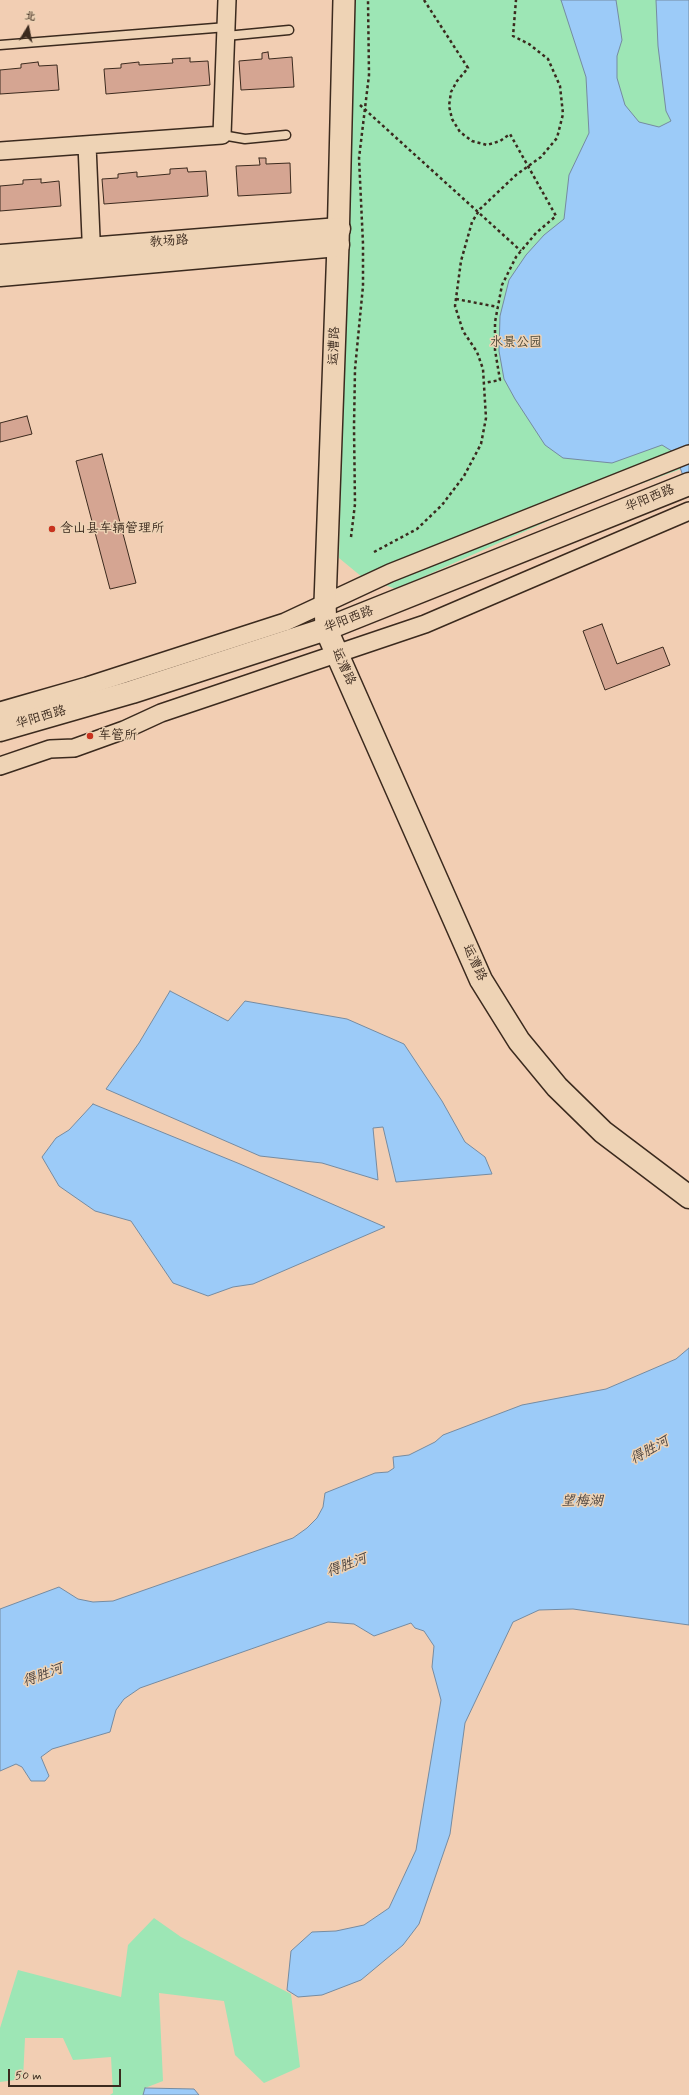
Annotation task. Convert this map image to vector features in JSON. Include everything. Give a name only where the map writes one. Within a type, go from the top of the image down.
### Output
[{"type":"main road","name":"教场路","points":[[0,275],[92,258],[338,237]]},
{"type":"main road","name":"教场路","points":[[0,256],[92,258]]},
{"type":"main road","name":"华阳西路","points":[[1,721],[132,692],[326,629],[685,485]]},
{"type":"main road","name":"运漕路","points":[[326,629],[481,980],[519,1041],[556,1087],[603,1132],[689,1197]]},
{"type":"street","points":[[0,151],[222,135],[227,0]]},
{"type":"street","name":"运漕路","points":[[326,629],[325,603],[338,237],[344,0]]},
{"type":"street","points":[[87,145],[92,258]]},
{"type":"street","points":[[1,721],[87,686],[285,622],[390,573],[689,454]]},
{"type":"street","points":[[0,766],[50,750],[74,748],[124,730],[161,713],[424,624],[689,511]]},
{"type":"lane","points":[[0,45],[226,31],[289,30]]},
{"type":"lane","points":[[222,135],[245,139],[286,135]]},
{"type":"path","points":[[351,537],[355,504],[355,369],[363,286],[364,244],[360,158],[369,68],[368,0]]},
{"type":"path","points":[[424,0],[468,68],[454,86],[449,106],[452,119],[460,132],[472,141],[488,145],[500,141],[510,134],[556,216],[536,234],[516,257],[502,284],[495,322],[495,350],[500,380],[484,384]]},
{"type":"path","points":[[374,552],[417,529],[442,505],[464,476],[481,444],[486,418],[483,369],[477,352],[463,331],[455,306],[461,261],[472,222],[478,212],[516,174],[541,157],[557,138],[563,114],[560,86],[548,60],[529,44],[513,36],[516,0]]},
{"type":"path","points":[[342,88],[521,251]]},
{"type":"path","points":[[456,299],[498,307]]},
{"type":"green space","name":"水景公园","points":[[352,0],[689,0],[689,466],[586,504],[396,589],[362,577],[339,558]]},
{"type":"green space","points":[[154,1918],[181,1937],[291,1994],[300,2067],[264,2083],[235,2055],[224,2001],[159,1993],[163,2081],[145,2088],[143,2095],[110,2095],[113,2093],[111,2057],[73,2060],[63,2038],[25,2038],[23,2079],[0,2082],[0,2028],[18,1970],[121,1997],[128,1945]]},
{"type":"water","points":[[561,0],[616,0],[622,40],[617,56],[617,78],[625,105],[639,122],[659,127],[671,121],[666,111],[658,46],[656,0],[689,0],[689,493],[675,453],[662,445],[612,463],[563,458],[545,445],[515,399],[504,379],[499,351],[500,316],[509,280],[526,255],[544,235],[564,219],[569,175],[589,133],[586,77]]},
{"type":"water","points":[[170,991],[228,1021],[245,1001],[347,1019],[404,1044],[442,1101],[465,1142],[485,1157],[492,1174],[396,1182],[383,1127],[373,1128],[378,1180],[322,1163],[260,1156],[106,1089],[139,1043]]},
{"type":"water","points":[[93,1104],[240,1164],[385,1227],[253,1284],[233,1287],[208,1296],[173,1283],[131,1221],[95,1211],[59,1186],[42,1157],[56,1138],[69,1130]]},
{"type":"water","name":"望梅湖","points":[[689,1348],[689,1625],[573,1609],[539,1610],[513,1622],[465,1723],[450,1834],[419,1924],[403,1945],[361,1980],[322,1995],[298,1997],[287,1990],[291,1951],[312,1932],[336,1931],[364,1925],[389,1908],[416,1850],[441,1700],[432,1667],[434,1646],[424,1631],[415,1628],[411,1623],[374,1636],[354,1624],[328,1622],[140,1688],[124,1699],[116,1710],[110,1732],[52,1749],[41,1757],[49,1776],[45,1781],[31,1781],[22,1767],[16,1764],[0,1771],[0,1609],[59,1587],[78,1599],[93,1602],[113,1601],[293,1538],[307,1528],[317,1518],[323,1507],[325,1493],[375,1473],[388,1472],[394,1468],[393,1457],[409,1455],[435,1442],[443,1435],[522,1405],[606,1389],[676,1359]]},
{"type":"water","points":[[145,2088],[194,2089],[199,2095],[143,2095]]},
{"type":"building","points":[[268,52],[269,59],[292,57],[294,87],[241,90],[239,61],[262,59],[262,53]]},
{"type":"building","points":[[190,58],[190,62],[208,61],[210,85],[106,94],[104,69],[121,68],[121,64],[139,62],[139,65],[173,63],[172,59]]},
{"type":"building","points":[[38,62],[39,66],[57,65],[59,90],[0,94],[0,70],[21,68],[21,64]]},
{"type":"building","points":[[259,158],[266,158],[266,164],[290,163],[291,193],[238,196],[236,166],[260,165]]},
{"type":"building","points":[[187,168],[188,172],[206,171],[208,196],[104,204],[102,179],[118,178],[118,174],[137,172],[137,177],[170,174],[170,169]]},
{"type":"building","points":[[41,179],[41,183],[59,181],[61,206],[0,211],[0,186],[23,184],[23,180]]},
{"type":"building","points":[[27,416],[32,434],[0,442],[0,423]]},
{"type":"building","points":[[102,454],[136,583],[110,589],[76,461]]},
{"type":"building","points":[[602,624],[617,664],[663,647],[670,665],[605,690],[583,631]]},
{"type":"place","name":"含山县车辆管理所","points":[[52,529]]},
{"type":"place","name":"车管所","points":[[90,736]]},
{"type":"water label","name":"得胜河","points":[[650,1451]]},
{"type":"water label","name":"得胜河","points":[[347,1566]]},
{"type":"water label","name":"得胜河","points":[[43,1676]]}]
